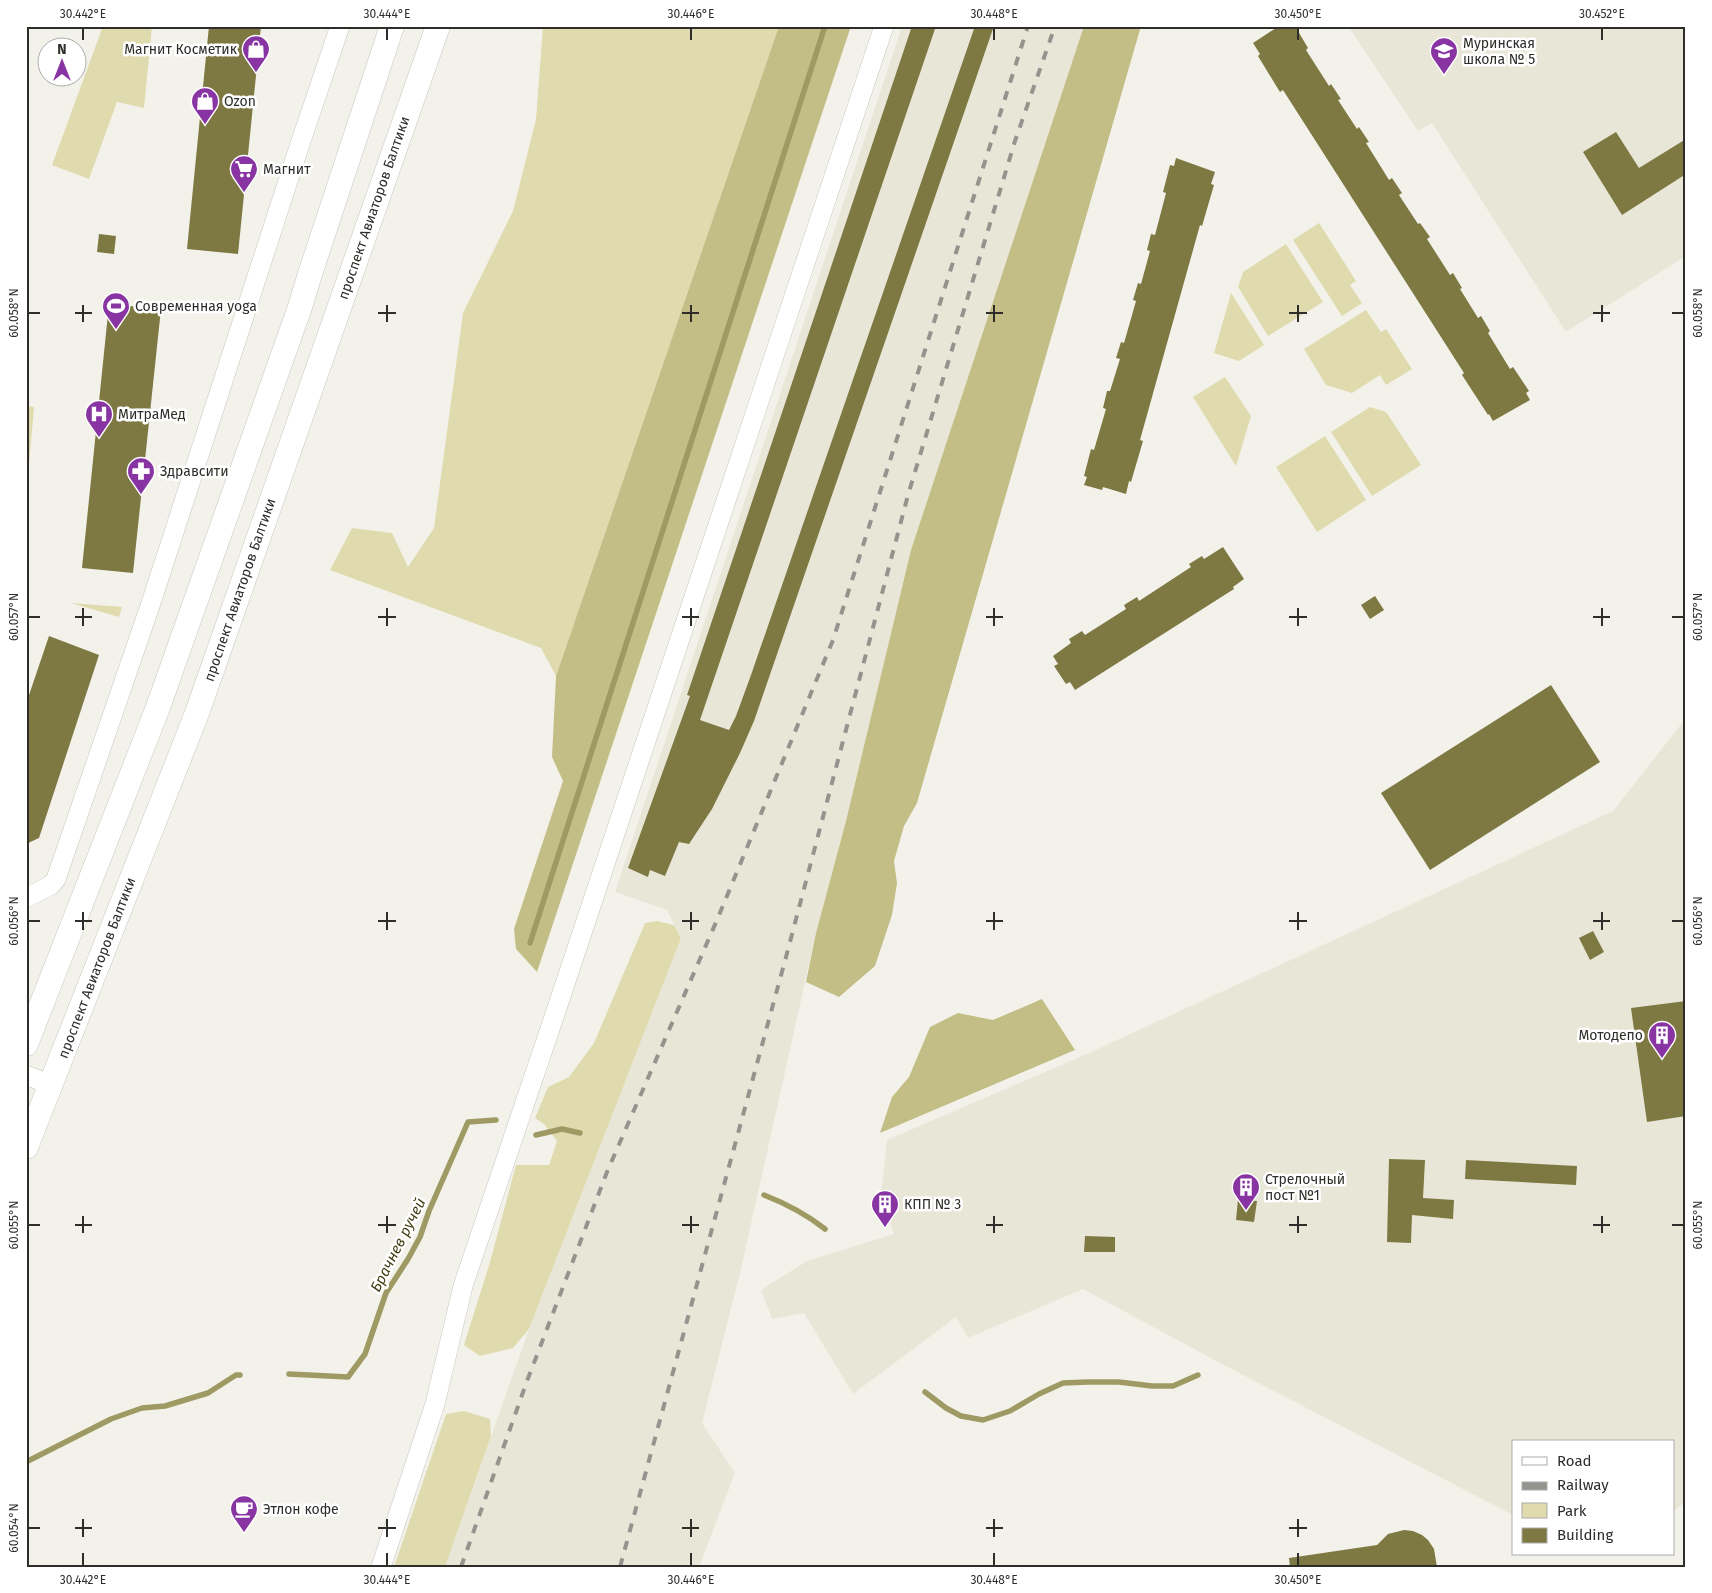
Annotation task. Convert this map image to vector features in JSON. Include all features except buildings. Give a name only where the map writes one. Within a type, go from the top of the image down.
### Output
[{"type":"street","points":[[26,898],[51,885],[56,879],[151,603],[340,26]]},
{"type":"street","points":[[26,1044],[161,701],[300,307],[392,26]]},
{"type":"street","name":"проспект Авиаторов Балтики","points":[[26,1147],[31,1124],[51,1085],[197,713],[438,26]]},
{"type":"street","points":[[381,1567],[434,1404],[463,1286],[884,26]]},
{"type":"street","points":[[26,1076],[51,1085]]},
{"type":"shaded area","points":[[779,26],[851,26],[537,972],[516,949],[514,929],[563,781],[552,757],[556,676]]},
{"type":"shaded area","points":[[902,26],[1084,26],[911,550],[846,821],[816,933],[741,1269],[702,1423],[735,1473],[699,1567],[445,1567],[529,1329],[681,938],[667,910],[615,892]]},
{"type":"shaded area","points":[[1084,26],[1141,26],[917,803],[904,826],[894,861],[897,883],[892,915],[875,966],[839,997],[806,982],[816,933],[846,821],[911,550]]},
{"type":"shaded area","points":[[1348,26],[1686,26],[1686,256],[1566,332],[1432,123],[1418,131]]},
{"type":"shaded area","points":[[1686,718],[1686,1502],[1674,1510],[1674,1440],[1512,1440],[1512,1514],[1220,1363],[1083,1289],[968,1338],[956,1317],[853,1394],[804,1313],[772,1319],[761,1290],[807,1261],[894,1234],[881,1195],[887,1140],[1089,1053],[1613,811]]},
{"type":"shaded area","points":[[1042,999],[1075,1050],[880,1133],[892,1097],[909,1077],[930,1027],[958,1013],[993,1020]]},
{"type":"green space","points":[[103,26],[152,26],[144,108],[117,102],[89,179],[52,165],[80,88],[88,88],[88,67]]},
{"type":"green space","points":[[543,26],[779,26],[556,676],[541,648],[330,570],[352,528],[392,533],[408,567],[434,528],[463,313],[513,211],[536,119]]},
{"type":"green space","points":[[1319,223],[1356,281],[1350,285],[1362,303],[1342,316],[1293,240]]},
{"type":"green space","points":[[1286,244],[1323,302],[1268,336],[1238,287],[1243,272]]},
{"type":"green space","points":[[1231,293],[1264,345],[1239,361],[1214,353]]},
{"type":"green space","points":[[1366,310],[1381,332],[1386,329],[1412,369],[1386,385],[1380,375],[1352,393],[1326,385],[1304,349]]},
{"type":"green space","points":[[1225,377],[1251,416],[1236,466],[1193,397]]},
{"type":"green space","points":[[26,406],[34,407],[26,500]]},
{"type":"green space","points":[[1370,407],[1386,412],[1421,465],[1372,496],[1331,432]]},
{"type":"green space","points":[[1325,436],[1366,500],[1317,532],[1276,467]]},
{"type":"green space","points":[[71,603],[122,607],[119,617]]},
{"type":"green space","points":[[657,921],[674,925],[681,938],[529,1329],[513,1348],[480,1356],[464,1345],[490,1262],[516,1165],[549,1165],[557,1141],[544,1124],[535,1118],[548,1087],[569,1077],[594,1043],[645,923]]},
{"type":"green space","points":[[464,1411],[490,1419],[491,1436],[445,1567],[394,1567],[446,1414]]},
{"type":"waterway","points":[[530,943],[825,26]]},
{"type":"waterway","name":"Брачнев ручей","points":[[289,1374],[348,1377],[365,1354],[386,1293],[420,1237],[429,1211],[468,1122],[496,1120]]},
{"type":"waterway","name":"Брачнев ручей","points":[[536,1135],[562,1129],[580,1133]]},
{"type":"waterway","points":[[764,1195],[796,1210],[825,1229]]},
{"type":"waterway","name":"Брачнев ручей","points":[[26,1462],[111,1419],[142,1408],[165,1406],[208,1393],[236,1375],[240,1375]]},
{"type":"waterway","name":"Брачнев ручей","points":[[925,1392],[946,1408],[961,1416],[983,1420],[1010,1411],[1063,1383],[1119,1382],[1152,1386],[1173,1386],[1198,1375]]},
{"type":"railway","points":[[461,1567],[527,1381],[607,1172],[717,920],[833,640],[1028,26]]},
{"type":"railway","points":[[620,1567],[786,957],[908,495],[1015,141],[1055,26]]},
{"type":"place","name":"Магнит Косметик","points":[[256,73]]},
{"type":"place","name":"Муринская школа № 5","points":[[1444,75]]},
{"type":"place","name":"Ozon","points":[[205,125]]},
{"type":"place","name":"Магнит","points":[[244,193]]},
{"type":"place","name":"Современная yoga","points":[[116,330]]},
{"type":"place","name":"МитраМед","points":[[99,438]]},
{"type":"place","name":"Здравсити","points":[[141,495]]},
{"type":"place","name":"Мотодепо","points":[[1662,1059]]},
{"type":"place","name":"Стрелочный пост №1","points":[[1246,1211]]},
{"type":"place","name":"КПП № 3","points":[[885,1228]]},
{"type":"place","name":"Этлон кофе","points":[[244,1533]]}]
